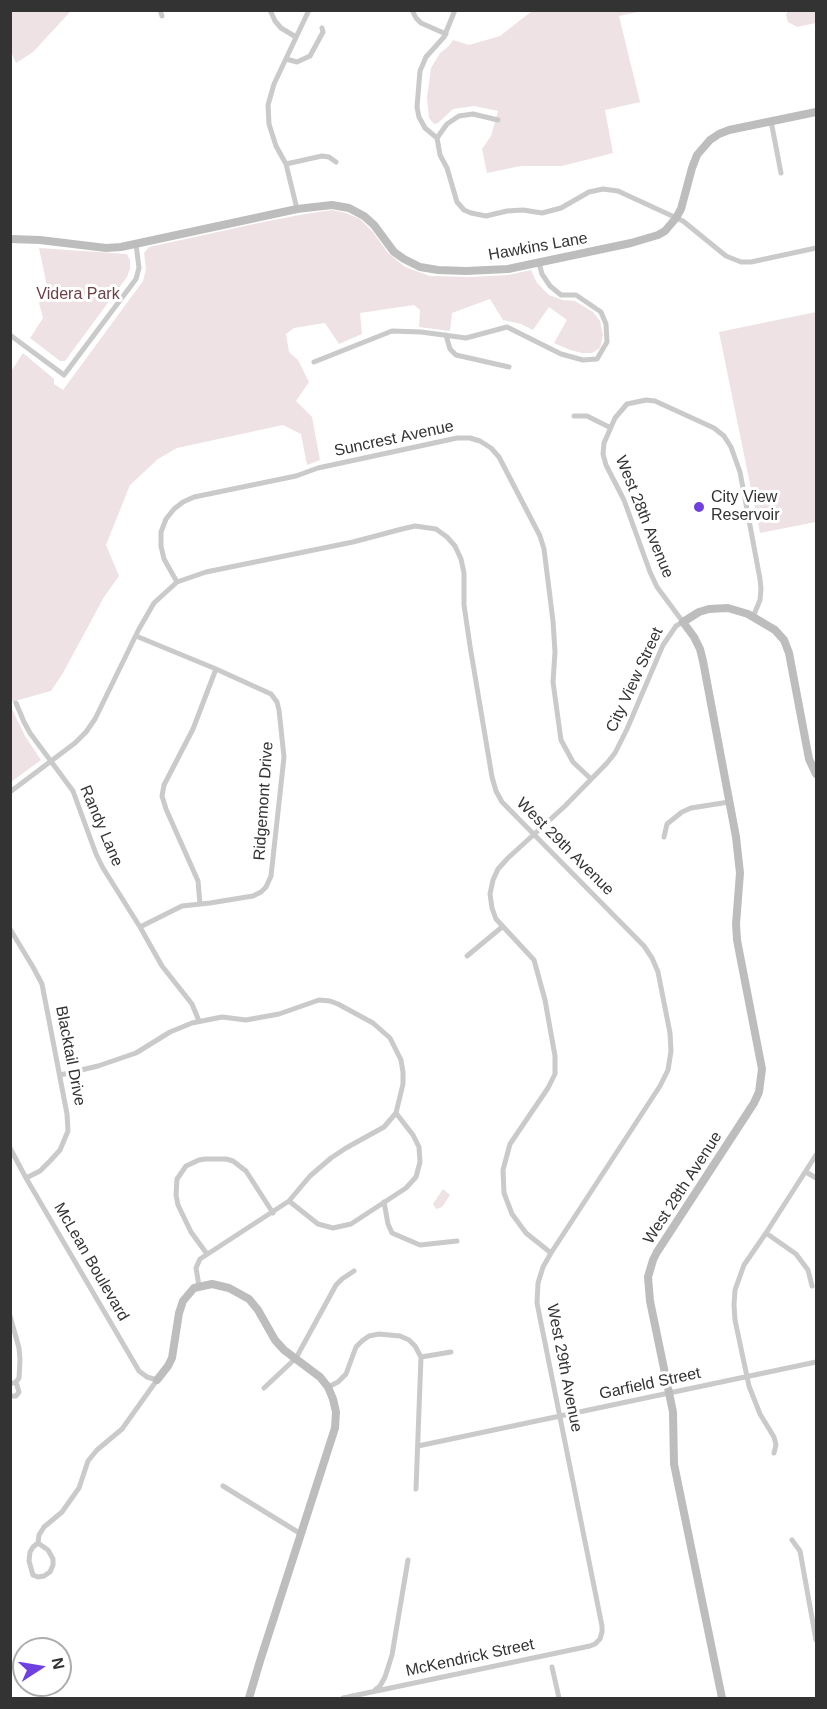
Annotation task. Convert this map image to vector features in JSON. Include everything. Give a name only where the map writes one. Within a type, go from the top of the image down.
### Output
[{"type":"street","points":[[270,10],[281,28],[296,38]]},
{"type":"street","points":[[297,209],[286,164],[276,146],[269,124],[268,105],[274,84],[309,10]]},
{"type":"street","points":[[411,10],[421,23],[446,34]]},
{"type":"street","points":[[455,10],[446,34],[440,44],[426,57],[420,70],[417,107],[425,128],[437,138],[440,155],[447,168],[458,202],[464,210],[486,216],[523,210],[542,213],[561,208],[589,192],[603,189],[618,191],[683,221],[726,256],[741,262],[751,262],[816,248]]},
{"type":"street","points":[[286,59],[297,62],[310,56],[323,32],[322,28]]},
{"type":"street","points":[[676,218],[681,209],[692,168],[702,148],[719,134],[816,112]]},
{"type":"street","points":[[437,138],[447,124],[459,116],[472,114],[498,120]]},
{"type":"street","points":[[771,122],[782,173]]},
{"type":"street","points":[[286,164],[322,156],[329,156],[336,162]]},
{"type":"street","name":"Hawkins Lane","points":[[10,239],[40,240],[106,248],[136,244],[297,209],[332,205],[358,212],[374,225],[394,252],[412,264],[429,269],[493,270],[539,263],[650,238],[665,231],[676,218]]},
{"type":"street","points":[[10,335],[64,375],[136,279],[139,268],[136,244]]},
{"type":"street","points":[[314,362],[392,331],[466,338],[507,327],[561,354],[583,360],[597,359],[607,342],[606,324],[601,312],[576,295],[561,295],[550,286],[542,274],[539,263]]},
{"type":"street","points":[[446,335],[450,349],[456,355],[509,367]]},
{"type":"street","points":[[574,416],[587,416],[609,427],[627,404],[646,400],[655,401],[714,428],[724,436],[731,447],[740,472],[760,579],[760,600],[753,617]]},
{"type":"street","name":"West 28th Avenue","points":[[609,427],[603,454],[606,465],[624,500],[657,587],[694,637],[703,661],[739,858],[737,940],[762,1069],[759,1092],[657,1252],[650,1268],[648,1283],[673,1412],[676,1477],[722,1698]]},
{"type":"street","name":"Suncrest Avenue","points":[[177,582],[164,559],[161,532],[166,519],[183,502],[296,476],[318,468],[457,438],[480,441],[499,457],[540,536],[544,549],[553,621],[555,652],[553,682],[561,740],[573,762],[591,779]]},
{"type":"street","name":"West 29th Avenue","points":[[10,792],[75,743],[91,726],[154,603],[177,582],[206,572],[353,542],[415,526],[436,529],[455,546],[464,573],[466,624],[496,791],[502,802],[644,946],[658,972],[670,1033],[671,1051],[668,1070],[660,1086],[551,1253],[538,1283],[537,1303],[602,1626],[600,1638]]},
{"type":"street","name":"City View Street","points":[[502,927],[492,908],[490,894],[498,869],[565,806],[615,753],[663,645],[676,626],[699,612],[718,608],[737,610],[776,630],[784,640],[789,653],[809,759],[816,774]]},
{"type":"street","name":"Ridgemont Drive","points":[[136,636],[272,694],[279,710],[284,757],[269,883],[261,892],[253,896],[182,906],[140,927]]},
{"type":"street","points":[[200,904],[198,881],[165,809],[162,796],[164,784],[193,729],[216,669]]},
{"type":"street","name":"Randy Lane","points":[[16,703],[27,729],[73,791],[99,861],[167,973],[192,1004],[199,1021]]},
{"type":"street","points":[[664,837],[667,824],[682,812],[692,808],[729,802]]},
{"type":"street","points":[[467,956],[502,927],[534,960],[555,1056],[555,1074],[510,1144],[503,1170],[504,1193],[512,1214],[526,1233],[551,1253]]},
{"type":"street","name":"Blacktail Drive","points":[[10,929],[42,984],[67,1114],[68,1131],[60,1150],[40,1171],[26,1178]]},
{"type":"street","points":[[60,1075],[98,1066],[136,1053],[170,1032],[199,1021],[222,1017],[246,1020],[279,1014],[319,1000],[338,1004],[381,1029],[390,1038],[401,1060],[403,1072],[396,1113],[384,1127],[331,1158],[310,1176],[289,1201],[273,1213],[200,1259],[196,1268],[199,1286]]},
{"type":"street","points":[[289,1201],[318,1224],[333,1228],[351,1224],[405,1188],[416,1177],[420,1162],[419,1147],[396,1113]]},
{"type":"street","name":"McLean Boulevard","points":[[10,1148],[139,1371],[147,1377],[158,1380]]},
{"type":"street","points":[[774,1453],[776,1445],[774,1437],[760,1414],[747,1378],[735,1320],[735,1290],[744,1265],[816,1155]]},
{"type":"street","points":[[207,1254],[190,1232],[178,1205],[177,1179],[186,1166],[205,1159],[233,1161],[246,1171],[273,1213]]},
{"type":"street","points":[[806,1172],[816,1178]]},
{"type":"street","points":[[384,1202],[392,1233],[401,1238],[420,1245],[457,1241]]},
{"type":"street","points":[[766,1233],[792,1250],[801,1259],[808,1270],[812,1286]]},
{"type":"street","points":[[264,1388],[296,1358],[336,1285],[354,1271]]},
{"type":"street","points":[[38,1543],[48,1550],[53,1559],[50,1572],[38,1577],[33,1575],[29,1562],[33,1547],[38,1543],[39,1535],[72,1499],[79,1488],[88,1461],[97,1450],[122,1429],[168,1366],[172,1358],[179,1313],[183,1301],[192,1290],[199,1286],[220,1285],[235,1290],[249,1299],[280,1347],[320,1377],[328,1387],[336,1412],[335,1428],[249,1698]]},
{"type":"street","points":[[10,1316],[20,1348],[19,1378],[13,1383],[19,1392],[16,1396],[10,1396]]},
{"type":"street","points":[[328,1387],[338,1382],[346,1374],[356,1347],[369,1336],[389,1334],[409,1340],[416,1346],[421,1357],[416,1489]]},
{"type":"street","points":[[421,1357],[451,1352]]},
{"type":"street","name":"Garfield Street","points":[[418,1446],[816,1362]]},
{"type":"street","points":[[223,1486],[301,1534]]},
{"type":"street","points":[[792,1540],[800,1551],[816,1640]]},
{"type":"street","points":[[371,1692],[382,1682],[392,1655],[408,1560]]},
{"type":"street","name":"McKendrick Street","points":[[343,1698],[590,1646],[600,1638]]},
{"type":"street","points":[[552,1667],[559,1698]]},
{"type":"green space","points":[[788,10],[816,11],[816,23],[797,27],[788,22],[786,15]]},
{"type":"green space","points":[[10,11],[71,11],[33,52],[16,63],[11,54]]},
{"type":"green space","points":[[532,11],[643,11],[619,16],[640,102],[605,110],[613,153],[562,166],[521,166],[487,173],[482,149],[491,136],[498,111],[474,106],[453,109],[434,124],[429,118],[427,98],[431,68],[440,53],[453,40],[469,45],[500,36]]},
{"type":"green space","points":[[332,210],[360,219],[388,253],[405,267],[430,276],[508,275],[531,270],[537,283],[549,295],[575,301],[593,312],[600,321],[603,335],[600,348],[592,353],[582,353],[554,343],[567,320],[549,307],[533,330],[521,324],[503,320],[490,299],[452,313],[450,331],[419,327],[420,310],[414,305],[360,313],[362,334],[339,344],[325,323],[294,328],[286,334],[289,352],[298,360],[309,382],[296,401],[312,417],[320,460],[307,465],[301,434],[283,425],[177,448],[158,459],[130,485],[106,545],[119,576],[104,597],[63,673],[51,691],[11,702],[10,373],[23,353],[54,379],[54,384],[63,390],[143,281],[146,269],[144,253],[149,247],[263,222]]},
{"type":"green space","name":"Videra Park","points":[[39,248],[127,254],[130,260],[127,277],[65,361],[60,361],[30,338],[43,318],[39,303],[48,291]]},
{"type":"green space","points":[[816,312],[816,522],[760,533],[719,332]]},
{"type":"green space","points":[[11,707],[25,736],[41,760],[11,782]]},
{"type":"green space","points":[[443,1189],[450,1195],[442,1207],[436,1209],[433,1204]]},
{"type":"place","name":"City View Reservoir","points":[[699,507]]}]
